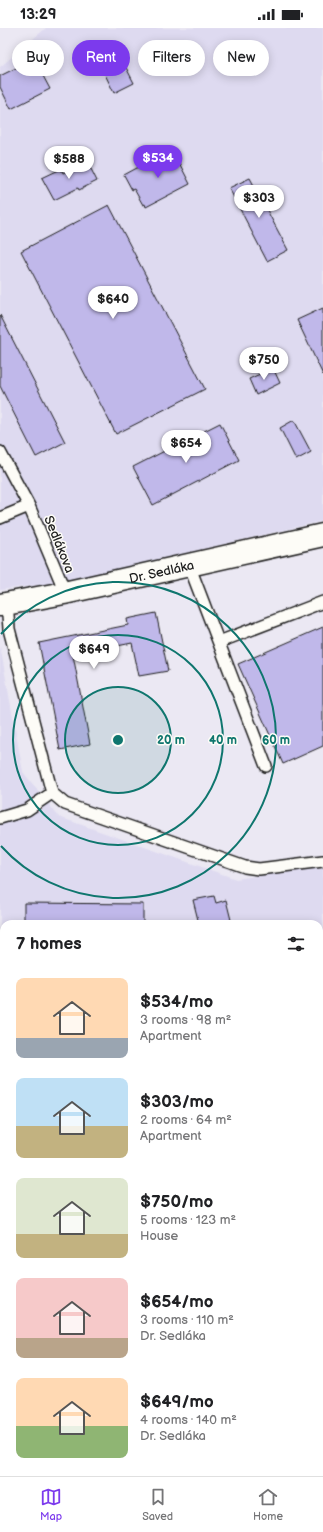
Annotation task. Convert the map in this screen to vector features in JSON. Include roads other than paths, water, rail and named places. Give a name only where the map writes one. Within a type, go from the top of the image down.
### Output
[{"type":"street","name":"Dr. Sedláka","points":[[2,604],[64,593],[323,535]]},
{"type":"lane","name":"Sedlákova","points":[[0,452],[29,506],[61,582],[64,593]]},
{"type":"lane","name":"Sedlákova","points":[[0,518],[29,506]]},
{"type":"lane","points":[[189,565],[266,766]]},
{"type":"lane","points":[[219,642],[323,602]]},
{"type":"lane","points":[[2,604],[8,615],[9,629],[52,793],[65,804],[245,867],[259,869],[323,861]]},
{"type":"lane","points":[[0,818],[27,810],[52,793]]}]
